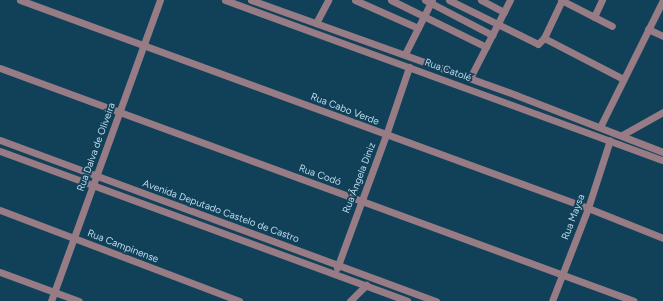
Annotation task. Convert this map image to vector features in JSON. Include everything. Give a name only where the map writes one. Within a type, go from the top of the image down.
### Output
[{"type":"street","name":"Rua Cabo Verde","points":[[20,0],[144,44],[386,135],[588,208],[663,238]]},
{"type":"street","name":"Rua Dalva de Oliveira","points":[[52,301],[73,238],[160,0]]},
{"type":"street","name":"Rua Catolé","points":[[225,0],[663,160]]},
{"type":"street","name":"Rua Catolé","points":[[251,0],[405,54],[622,135],[663,152]]},
{"type":"street","points":[[316,23],[328,0]]},
{"type":"street","points":[[355,0],[418,28]]},
{"type":"street","points":[[386,14],[392,0],[486,47]]},
{"type":"street","points":[[449,0],[538,44],[544,38],[562,0],[612,26]]},
{"type":"street","points":[[481,0],[504,12]]},
{"type":"street","points":[[470,78],[510,0]]},
{"type":"street","points":[[594,17],[602,0]]},
{"type":"street","points":[[600,127],[663,0]]},
{"type":"street","points":[[405,54],[424,17],[429,1],[492,36]]},
{"type":"street","points":[[648,29],[663,36]]},
{"type":"street","points":[[544,38],[623,79]]},
{"type":"street","name":"Rua Ângela Diniz","points":[[335,274],[386,135],[409,67]]},
{"type":"street","name":"Rua Codó","points":[[0,68],[634,301]]},
{"type":"street","points":[[512,105],[516,95]]},
{"type":"street","points":[[622,135],[663,112]]},
{"type":"street","name":"Avenida Deputado Castelo de Castro","points":[[0,140],[293,248],[425,299],[436,301]]},
{"type":"street","name":"Rua Maysa","points":[[552,301],[588,208],[610,140]]},
{"type":"street","name":"Avenida Deputado Castelo de Castro","points":[[0,151],[407,301]]},
{"type":"street","name":"Rua Campinense","points":[[0,210],[239,301]]},
{"type":"street","points":[[290,257],[293,248]]},
{"type":"street","points":[[0,272],[79,301]]},
{"type":"street","points":[[350,301],[366,285]]}]
